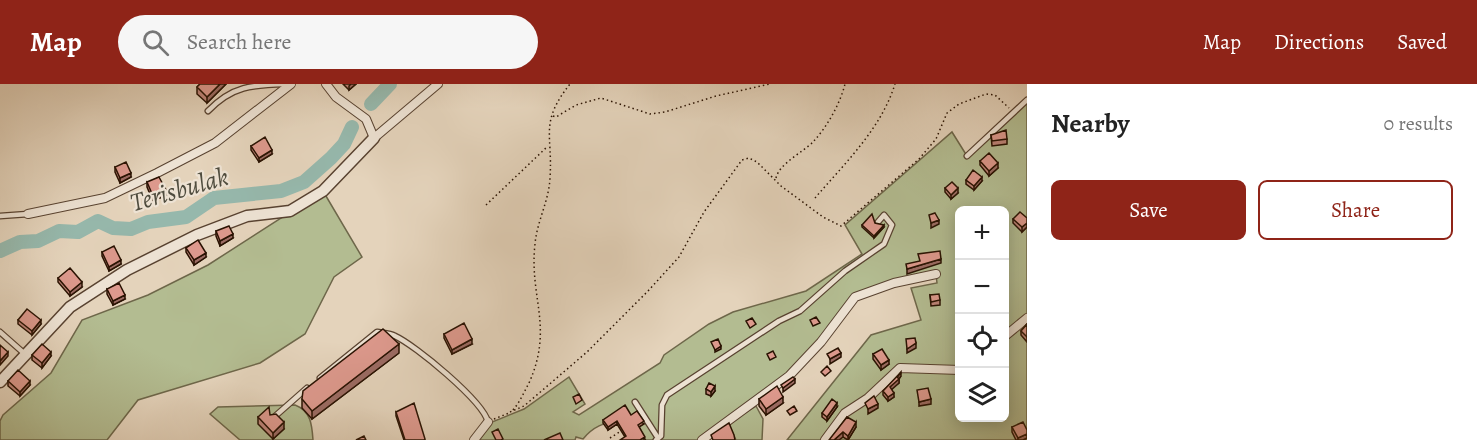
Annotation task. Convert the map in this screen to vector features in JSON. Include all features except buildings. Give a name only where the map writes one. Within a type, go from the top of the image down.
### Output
[{"type":"street","points":[[28,214],[105,198],[147,178],[215,143],[291,84]]},
{"type":"street","points":[[326,84],[336,97],[366,119],[374,138]]},
{"type":"street","points":[[0,382],[70,308],[127,270],[197,235],[247,216],[290,211],[323,191],[374,138],[438,84]]},
{"type":"street","points":[[702,440],[789,376],[821,342],[855,297],[894,284],[936,274]]},
{"type":"street","points":[[1009,334],[1027,318]]},
{"type":"street","points":[[825,440],[845,413],[868,398],[900,368],[955,370]]},
{"type":"street","points":[[474,440],[488,422]]},
{"type":"lane","points":[[208,111],[231,91],[245,87],[291,84]]},
{"type":"lane","points":[[967,156],[1027,100]]},
{"type":"lane","points":[[0,216],[28,214]]},
{"type":"lane","points":[[657,439],[662,405],[667,395],[779,321],[800,311],[845,271],[884,244],[892,225],[884,215],[878,222]]},
{"type":"lane","points":[[0,332],[26,355]]},
{"type":"lane","points":[[273,418],[376,332],[394,335],[448,375],[483,411],[488,422]]},
{"type":"lane","points":[[634,402],[657,439]]},
{"type":"path","points":[[510,412],[521,398],[531,378],[542,339],[533,266],[535,242],[551,176],[548,129],[552,110],[570,84]]},
{"type":"path","points":[[552,115],[556,117],[576,105],[601,98],[650,114],[665,112],[716,96],[770,84]]},
{"type":"path","points":[[776,179],[782,168],[819,134],[834,111],[845,84]]},
{"type":"path","points":[[816,198],[844,166],[883,114],[895,84]]},
{"type":"path","points":[[488,422],[524,406],[587,352],[648,291],[679,257],[704,212],[742,160],[749,158],[757,162],[781,186],[823,217],[841,226],[919,159],[936,140],[947,113],[959,104],[986,94],[995,95],[1013,113]]},
{"type":"path","points":[[486,206],[548,146]]},
{"type":"path","points":[[614,440],[611,438],[621,431]]},
{"type":"green space","points":[[1027,100],[1027,440],[787,440],[871,335],[921,320],[911,288],[937,283],[936,275],[860,295],[789,376],[702,440],[644,440],[638,427],[646,422],[640,412],[596,427],[583,439],[576,437],[575,440],[479,440],[492,422],[524,409],[569,377],[585,404],[573,412],[579,415],[660,363],[664,355],[709,324],[733,312],[806,291],[862,254],[845,225],[952,132],[967,156]]},
{"type":"green space","points":[[323,191],[362,257],[334,277],[305,334],[260,363],[138,400],[107,440],[0,440],[0,421],[3,415],[51,373],[82,320],[148,295],[208,265]]},
{"type":"green space","points":[[295,405],[307,415],[313,440],[240,440],[210,414],[218,407]]},
{"type":"green space","points":[[756,406],[763,419],[762,440],[736,440],[728,423]]},
{"type":"waterway","name":"Terisbulak","points":[[371,104],[390,84]]},
{"type":"waterway","name":"Terisbulak","points":[[0,251],[20,242],[38,241],[59,231],[78,232],[98,221],[113,228],[131,229],[148,222],[186,217],[214,198],[281,191],[304,182],[331,158],[344,144],[352,127]]}]
